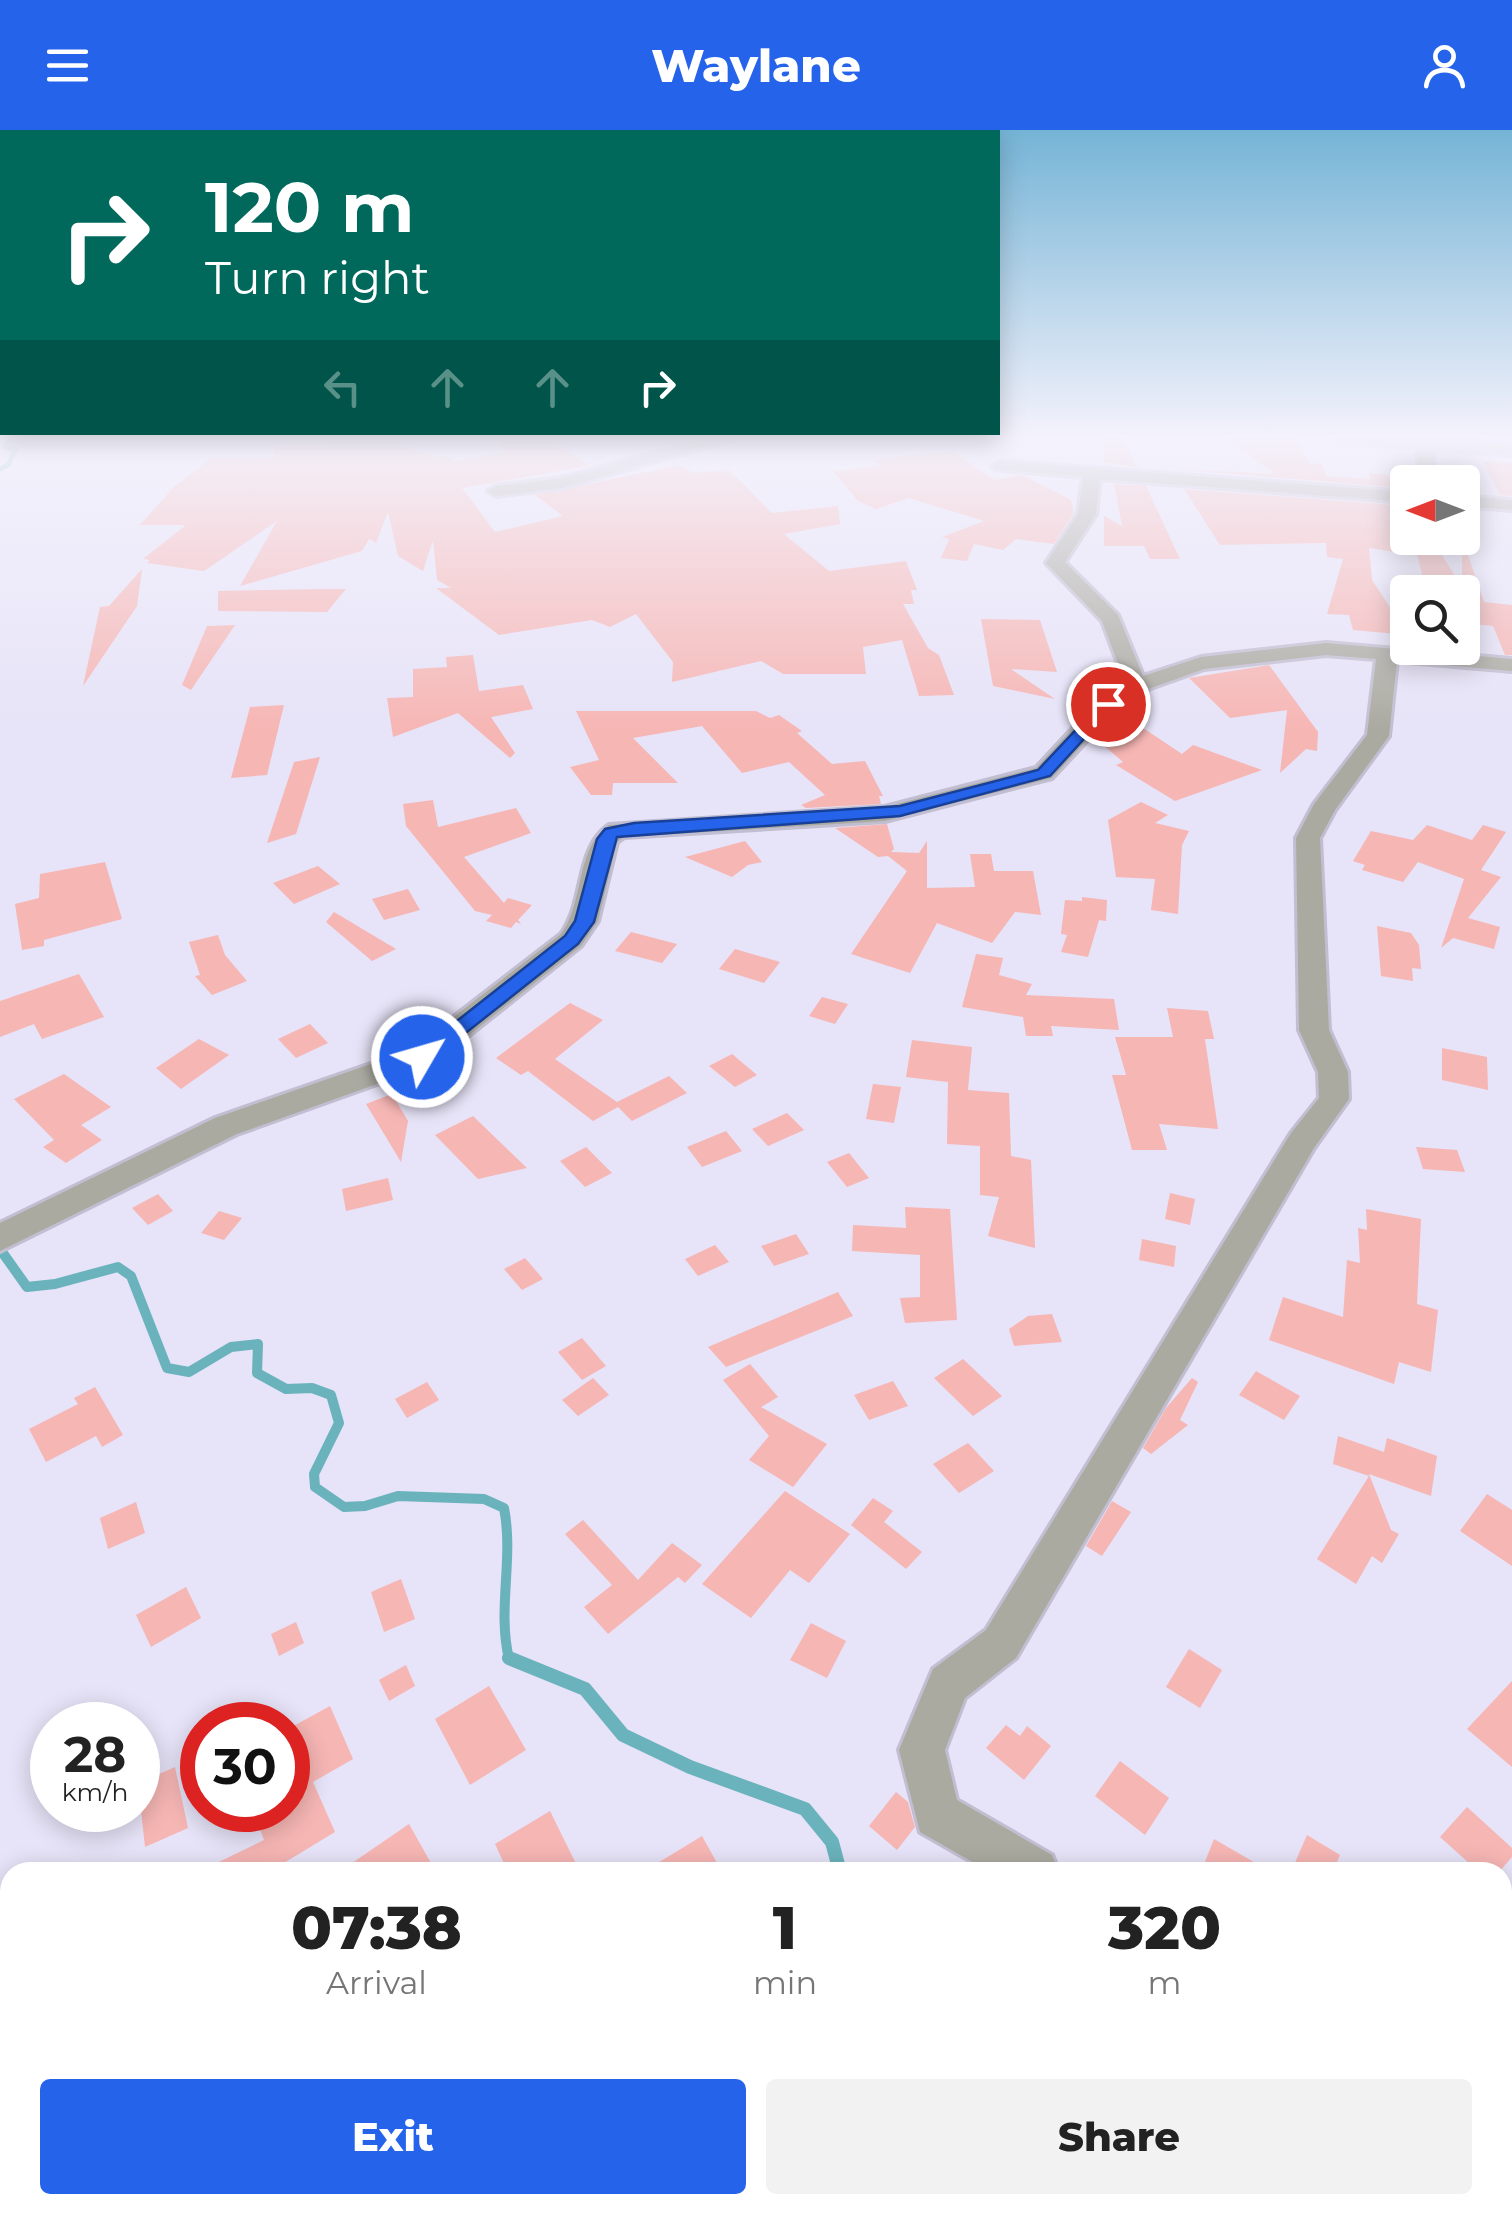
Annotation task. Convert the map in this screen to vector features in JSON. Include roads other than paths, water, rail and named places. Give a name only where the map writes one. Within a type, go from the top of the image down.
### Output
[{"type":"street","points":[[1074,535],[1056,563],[1112,619],[1136,684]]},
{"type":"street","points":[[0,1238],[226,1126],[422,1057],[572,940],[585,922],[605,839],[611,833],[634,828],[885,814],[1044,773],[1108,704],[1136,684],[1192,665],[1293,650],[1512,665]]},
{"type":"street","points":[[1018,1862],[937,1815],[922,1750],[949,1684],[1001,1644],[1302,1141],[1334,1098],[1333,1072],[1314,1030],[1308,838],[1323,809],[1378,736],[1388,654]]},
{"type":"waterway","points":[[0,1249],[27,1287],[55,1284],[118,1267],[131,1276],[167,1368],[189,1372],[231,1347],[258,1344],[257,1373],[286,1389],[312,1388],[331,1395],[339,1423],[314,1474],[315,1487],[344,1507],[365,1506],[398,1496],[484,1499],[504,1508],[506,1640],[509,1659],[514,1661]]},
{"type":"waterway","points":[[509,1658],[585,1689],[623,1735],[690,1767],[805,1809],[832,1842],[837,1862]]}]
